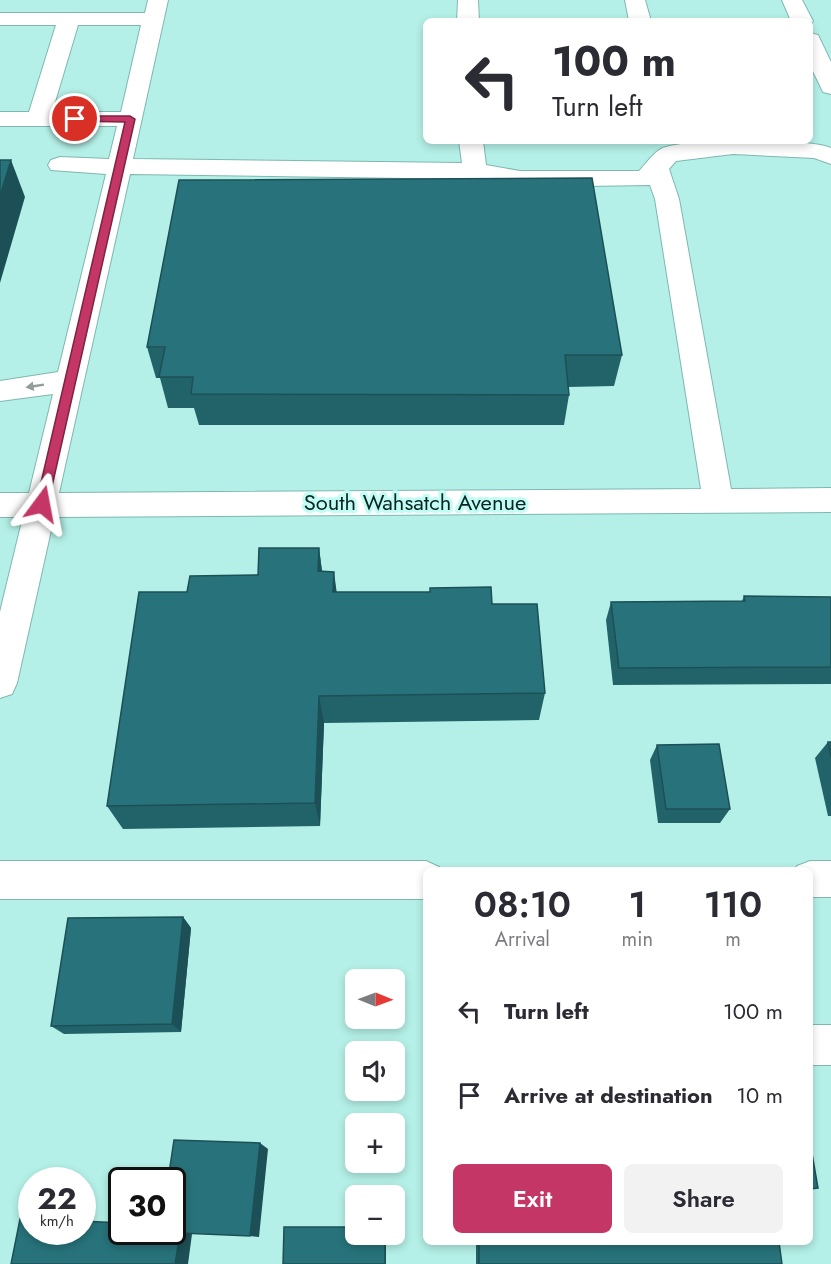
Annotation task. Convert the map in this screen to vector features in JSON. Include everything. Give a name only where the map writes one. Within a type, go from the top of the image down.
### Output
[{"type":"street","points":[[468,0],[468,18]]},
{"type":"street","points":[[635,0],[639,18]]},
{"type":"street","points":[[792,0],[801,18]]},
{"type":"street","points":[[0,19],[69,19],[155,10],[0,683]]},
{"type":"street","points":[[38,119],[69,19]]},
{"type":"street","points":[[813,47],[831,87]]},
{"type":"street","points":[[0,119],[130,119]]},
{"type":"street","points":[[471,144],[475,171]]},
{"type":"street","points":[[60,165],[270,171],[475,171],[520,179],[645,178],[664,154],[733,147],[819,151],[831,157]]},
{"type":"street","points":[[664,154],[667,199],[718,500]]},
{"type":"street","points":[[0,391],[70,381]]},
{"type":"street","name":"South Wahsatch Avenue","points":[[0,505],[831,500]]},
{"type":"street","points":[[813,879],[831,879]]},
{"type":"street","points":[[0,880],[423,880]]},
{"type":"building","points":[[0,160],[11,160],[0,196]]},
{"type":"building","points":[[592,178],[622,355],[565,355],[569,395],[191,394],[193,377],[159,377],[165,347],[147,347],[179,180]]},
{"type":"building","points":[[259,548],[319,548],[318,571],[334,572],[333,592],[430,592],[430,588],[491,587],[492,604],[537,604],[545,693],[319,696],[315,803],[107,806],[139,592],[187,592],[190,576],[258,575]]},
{"type":"building","points":[[744,596],[831,597],[831,667],[619,668],[611,602],[745,601]]},
{"type":"building","points":[[719,744],[730,809],[666,809],[657,745]]},
{"type":"building","points":[[183,917],[172,1024],[51,1026],[68,918]]},
{"type":"building","points":[[174,1140],[260,1143],[250,1236],[186,1233],[186,1167],[170,1167]]},
{"type":"building","points":[[813,1159],[818,1188],[813,1189]]},
{"type":"building","points":[[96,1222],[108,1222],[108,1245],[178,1245],[175,1264],[11,1264],[18,1229],[18,1245],[96,1245]]},
{"type":"building","points":[[284,1227],[345,1227],[345,1245],[385,1245],[385,1264],[283,1264]]},
{"type":"building","points":[[479,1245],[779,1245],[782,1264],[479,1264]]},
{"type":"route","points":[[42,504],[130,119],[75,119]]}]
